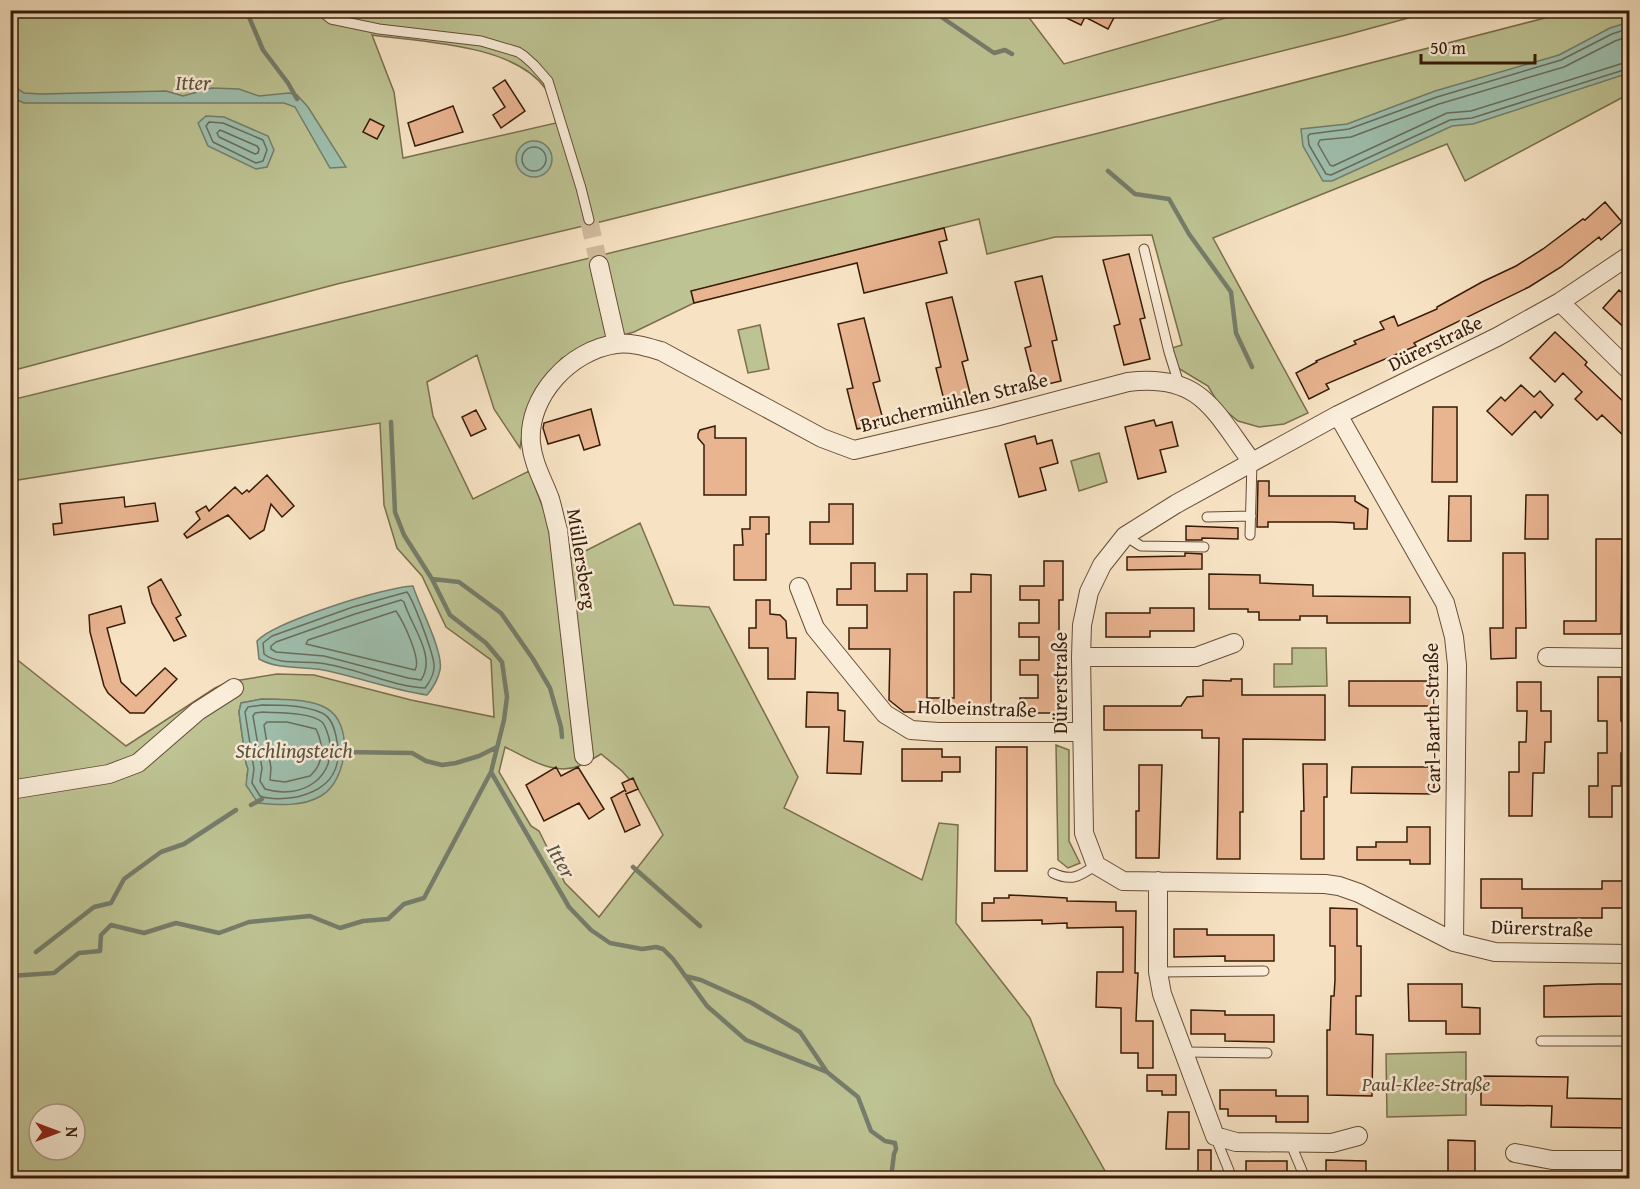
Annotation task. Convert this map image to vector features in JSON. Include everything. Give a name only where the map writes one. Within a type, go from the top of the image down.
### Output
[{"type":"street","name":"Dürerstraße","points":[[1629,255],[1560,303],[1497,337],[1338,415],[1149,520],[1125,536],[1102,565],[1089,592],[1082,625],[1081,657],[1084,833],[1096,864],[1123,881],[1340,886],[1378,902],[1454,942],[1496,952],[1629,954]]},
{"type":"street","points":[[599,265],[617,344]]},
{"type":"street","points":[[1560,303],[1629,372]]},
{"type":"street","name":"Bruchermühlen Straße","points":[[617,344],[642,345],[661,351],[822,438],[854,450],[1128,382],[1149,379],[1179,384],[1193,391],[1208,403],[1252,462]]},
{"type":"street","name":"Müllersberg","points":[[584,756],[558,530],[550,499],[535,464],[531,441],[534,415],[545,390],[563,369],[590,352],[617,344]]},
{"type":"street","name":"Carl-Barth-Straße","points":[[1338,415],[1445,603],[1454,637],[1457,665],[1454,942]]},
{"type":"street","name":"Holbeinstraße","points":[[799,587],[815,628],[885,714],[911,730],[1082,732]]},
{"type":"street","points":[[1081,657],[1196,657],[1234,643]]},
{"type":"street","points":[[1547,657],[1629,658]]},
{"type":"street","points":[[10,789],[109,774],[138,763],[198,711],[234,688]]},
{"type":"street","points":[[1158,881],[1158,972],[1162,994],[1215,1136],[1236,1142],[1332,1143],[1358,1136]]},
{"type":"street","points":[[1515,1153],[1552,1160],[1629,1160]]},
{"type":"lane","points":[[320,10],[331,19],[379,29],[481,41],[518,52],[534,64],[548,81],[589,220]]},
{"type":"lane","points":[[1144,249],[1168,352],[1179,384]]},
{"type":"lane","points":[[1250,535],[1252,462]]},
{"type":"lane","points":[[1207,517],[1251,516]]},
{"type":"lane","points":[[1125,536],[1141,546],[1204,547]]},
{"type":"lane","points":[[1053,873],[1063,878],[1074,878],[1096,864]]},
{"type":"lane","points":[[1158,972],[1264,971]]},
{"type":"lane","points":[[1541,1041],[1629,1041]]},
{"type":"lane","points":[[1184,1052],[1266,1053]]},
{"type":"lane","points":[[1215,1136],[1232,1179]]},
{"type":"lane","points":[[1290,1142],[1305,1179]]},
{"type":"green space","points":[[11,11],[1024,11],[1064,64],[1250,11],[1434,11],[596,223],[337,284],[11,371]],"holes":[[[372,35],[440,43],[489,54],[512,62],[530,73],[545,88],[556,123],[403,158],[394,92]]]},
{"type":"green space","points":[[1572,11],[1629,11],[1629,94],[1465,181],[1447,144],[1213,238],[1308,413],[1284,424],[1259,427],[1238,421],[1220,406],[1208,386],[1178,368],[1172,348],[1182,345],[1152,235],[1055,237],[987,254],[979,219],[692,291],[694,303],[634,332],[602,341],[562,358],[541,383],[526,410],[520,448],[494,409],[477,355],[427,382],[433,416],[473,499],[529,471],[548,521],[554,567],[640,523],[674,605],[709,607],[798,777],[784,808],[922,880],[939,823],[958,825],[956,923],[1030,1018],[1055,1083],[1109,1178],[11,1178],[10,654],[126,746],[215,688],[228,682],[277,674],[314,675],[411,700],[494,717],[491,660],[446,627],[422,576],[397,548],[384,505],[380,423],[11,481],[11,400],[1099,133]],"holes":[[[262,699],[301,701],[320,706],[334,715],[345,747],[247,776],[248,769],[239,712],[241,703]],[[505,747],[541,764],[560,769],[579,766],[601,754],[622,771],[638,789],[663,835],[599,917],[565,883],[539,831],[531,826],[499,772]]]},
{"type":"green space","points":[[760,325],[769,369],[748,373],[738,330]]},
{"type":"green space","points":[[1099,453],[1107,482],[1079,491],[1071,461]]},
{"type":"green space","points":[[1292,648],[1326,648],[1327,686],[1274,687],[1274,664],[1292,664]]},
{"type":"green space","points":[[1056,745],[1069,750],[1069,841],[1080,863],[1068,868],[1058,860]]},
{"type":"green space","name":"Paul-Klee-Straße","points":[[1466,1052],[1466,1115],[1387,1117],[1386,1054]]},
{"type":"water","points":[[1629,22],[1629,73],[1473,124],[1452,126],[1332,181],[1323,181],[1303,146],[1301,129],[1347,124],[1435,91],[1559,55],[1610,28]]},
{"type":"water","points":[[10,84],[24,93],[41,94],[166,91],[183,96],[212,88],[239,89],[259,96],[289,93],[297,95],[308,107],[346,167],[330,168],[295,107],[284,103],[24,103],[11,97]]},
{"type":"water","points":[[206,116],[224,117],[268,136],[274,150],[267,167],[256,169],[208,146],[198,123]]},
{"type":"water","points":[[534,141],[547,146],[552,159],[547,172],[534,177],[521,172],[516,159],[521,146]]},
{"type":"water","points":[[413,586],[435,641],[440,662],[438,677],[427,695],[323,670],[282,666],[259,659],[257,641],[267,633],[331,607],[379,592]]},
{"type":"water","name":"Stichlingsteich","points":[[262,699],[295,700],[319,705],[335,715],[341,726],[344,738],[342,765],[330,788],[314,800],[282,805],[258,803],[246,785],[248,769],[239,712],[241,703]]},
{"type":"building","points":[[1050,10],[1118,10],[1108,29],[1085,17],[1081,25]]},
{"type":"building","points":[[505,80],[525,111],[501,128],[493,115],[505,107],[493,88]]},
{"type":"building","points":[[453,106],[463,132],[415,146],[408,123]]},
{"type":"building","points":[[370,119],[384,126],[377,139],[363,132]]},
{"type":"building","points":[[1605,202],[1622,222],[1601,240],[1599,237],[1561,267],[1529,287],[1414,343],[1416,346],[1326,384],[1329,389],[1309,399],[1296,373],[1316,361],[1356,344],[1354,341],[1384,329],[1380,322],[1394,316],[1398,326],[1437,309],[1482,282],[1516,266],[1583,219],[1585,220]]},
{"type":"building","points":[[944,228],[947,240],[939,242],[947,273],[864,293],[857,263],[694,303],[691,291]]},
{"type":"building","points":[[1129,254],[1145,318],[1140,319],[1150,359],[1124,365],[1114,326],[1120,324],[1103,260]]},
{"type":"building","points":[[1042,276],[1057,340],[1052,341],[1061,381],[1035,387],[1025,348],[1031,346],[1015,282]]},
{"type":"building","points":[[1619,290],[1629,299],[1629,332],[1603,308]]},
{"type":"building","points":[[952,297],[968,360],[962,362],[972,401],[946,408],[936,368],[941,367],[926,303]]},
{"type":"building","points":[[864,318],[880,381],[873,383],[884,423],[857,429],[847,389],[853,388],[838,324]]},
{"type":"building","points":[[1555,332],[1587,362],[1585,365],[1629,407],[1629,441],[1602,415],[1597,420],[1575,399],[1582,392],[1563,373],[1555,382],[1530,358]]},
{"type":"building","points":[[1521,385],[1534,397],[1540,391],[1553,405],[1541,418],[1535,411],[1512,435],[1487,411],[1501,397],[1505,401]]},
{"type":"building","points":[[1433,407],[1457,407],[1457,482],[1432,482]]},
{"type":"building","points":[[591,409],[600,445],[584,450],[579,435],[548,444],[543,428],[544,423]]},
{"type":"building","points":[[476,410],[486,429],[471,436],[462,417]]},
{"type":"building","points":[[1154,420],[1156,426],[1172,422],[1178,446],[1160,450],[1166,472],[1138,479],[1125,427]]},
{"type":"building","points":[[715,426],[715,438],[746,438],[746,495],[704,495],[704,445],[698,438],[698,434],[700,430]]},
{"type":"building","points":[[1035,436],[1037,444],[1052,440],[1058,463],[1040,468],[1046,490],[1019,497],[1005,444]]},
{"type":"building","points":[[267,475],[294,506],[282,517],[271,504],[264,530],[250,539],[228,515],[187,538],[184,534],[200,519],[196,512],[206,506],[209,511],[235,487],[242,494],[247,490],[249,492]]},
{"type":"building","points":[[1258,481],[1269,481],[1269,496],[1355,496],[1355,501],[1368,509],[1367,529],[1354,529],[1354,523],[1333,522],[1268,522],[1268,527],[1257,527]]},
{"type":"building","points":[[1526,495],[1548,495],[1548,539],[1525,539]]},
{"type":"building","points":[[1449,496],[1471,496],[1471,541],[1448,541]]},
{"type":"building","points":[[124,497],[125,507],[155,503],[158,521],[54,535],[53,524],[62,523],[60,504]]},
{"type":"building","points":[[829,504],[853,504],[853,544],[810,544],[810,522],[829,522]]},
{"type":"building","points":[[750,517],[769,517],[769,534],[766,534],[766,580],[734,580],[734,545],[743,545],[742,529],[750,529]]},
{"type":"building","points":[[1186,526],[1238,528],[1238,539],[1186,540]]},
{"type":"building","points":[[1596,539],[1622,539],[1621,634],[1564,634],[1564,621],[1596,621]]},
{"type":"building","points":[[1185,553],[1202,554],[1202,569],[1127,570],[1127,557],[1185,556]]},
{"type":"building","points":[[1503,553],[1525,553],[1526,628],[1516,628],[1516,658],[1491,659],[1490,628],[1503,628]]},
{"type":"building","points":[[1044,561],[1063,561],[1063,600],[1059,600],[1059,713],[1020,713],[1020,698],[1038,698],[1038,675],[1020,675],[1020,660],[1039,660],[1039,637],[1019,637],[1019,623],[1039,623],[1039,600],[1020,600],[1020,586],[1044,586]]},
{"type":"building","points":[[851,563],[875,563],[875,591],[907,591],[907,574],[927,574],[927,698],[954,698],[954,592],[971,592],[971,574],[991,575],[991,712],[904,712],[889,700],[890,649],[849,649],[849,628],[867,628],[867,605],[837,605],[837,589],[851,589]]},
{"type":"building","points":[[1209,574],[1260,575],[1260,583],[1313,585],[1313,596],[1410,597],[1410,623],[1327,623],[1327,616],[1300,616],[1300,620],[1259,620],[1259,612],[1248,612],[1248,609],[1209,609]]},
{"type":"building","points":[[161,579],[181,615],[176,618],[186,636],[174,641],[152,603],[148,587]]},
{"type":"building","points":[[756,600],[770,600],[770,614],[780,615],[786,621],[787,638],[796,638],[795,679],[768,679],[768,648],[749,648],[749,628],[756,628]]},
{"type":"building","points":[[121,606],[125,623],[107,628],[121,682],[136,696],[165,668],[177,679],[144,713],[130,713],[108,693],[104,686],[90,632],[89,615]]},
{"type":"building","points":[[1150,608],[1194,608],[1194,631],[1150,631],[1150,637],[1106,637],[1106,613],[1150,613]]},
{"type":"building","points":[[1598,677],[1621,677],[1621,721],[1629,721],[1629,753],[1621,753],[1621,786],[1612,786],[1612,817],[1589,817],[1589,786],[1598,786],[1598,753],[1607,753],[1607,721],[1598,721]]},
{"type":"building","points":[[1231,679],[1242,679],[1242,695],[1325,695],[1325,740],[1243,739],[1243,812],[1240,812],[1240,859],[1217,859],[1219,738],[1202,738],[1202,730],[1104,730],[1104,706],[1181,706],[1187,697],[1203,696],[1203,680],[1231,681]]},
{"type":"building","points":[[1349,681],[1434,681],[1434,706],[1349,706]]},
{"type":"building","points":[[1517,682],[1541,682],[1541,711],[1551,711],[1551,742],[1545,742],[1544,773],[1533,773],[1532,816],[1509,816],[1509,772],[1519,772],[1519,742],[1526,742],[1527,711],[1517,711]]},
{"type":"building","points":[[807,692],[838,693],[838,710],[845,711],[844,741],[863,742],[861,774],[827,773],[829,727],[806,727]]},
{"type":"building","points":[[996,747],[1027,747],[1027,871],[995,871]]},
{"type":"building","points":[[902,749],[942,749],[942,757],[960,757],[960,772],[942,772],[942,781],[902,781]]},
{"type":"building","points":[[1303,764],[1327,764],[1327,797],[1324,797],[1324,859],[1301,859],[1301,811],[1304,811]]},
{"type":"building","points":[[1139,765],[1162,765],[1159,858],[1136,858]]},
{"type":"building","points":[[556,767],[561,776],[578,767],[604,809],[589,819],[579,803],[544,821],[526,785]]},
{"type":"building","points":[[1352,767],[1434,767],[1434,794],[1351,793]]},
{"type":"building","points":[[633,778],[638,789],[626,794],[640,825],[625,832],[611,798],[625,790],[626,792],[622,783]]},
{"type":"building","points":[[1407,827],[1430,827],[1430,864],[1410,864],[1410,860],[1357,860],[1357,847],[1376,847],[1376,842],[1407,842]]},
{"type":"building","points":[[1481,879],[1522,879],[1522,889],[1602,889],[1602,881],[1629,881],[1629,908],[1602,908],[1602,918],[1522,918],[1522,908],[1481,908]]},
{"type":"building","points":[[1009,895],[1067,898],[1067,901],[1116,902],[1116,911],[1136,911],[1135,973],[1138,973],[1136,1021],[1153,1021],[1153,1068],[1138,1068],[1138,1053],[1121,1053],[1121,1008],[1096,1007],[1097,972],[1123,972],[1123,927],[1067,928],[1067,923],[1042,924],[1042,920],[982,921],[982,903],[994,903],[994,898],[1009,898]]},
{"type":"building","points":[[1330,908],[1357,909],[1357,946],[1361,946],[1361,996],[1356,996],[1356,1034],[1373,1035],[1372,1096],[1327,1095],[1327,1030],[1330,1030],[1331,996],[1334,996],[1335,980],[1335,946],[1330,946]]},
{"type":"building","points":[[1174,929],[1207,929],[1207,935],[1274,935],[1274,961],[1225,961],[1225,956],[1174,957]]},
{"type":"building","points":[[1408,984],[1462,984],[1462,1007],[1480,1008],[1480,1034],[1446,1034],[1446,1021],[1409,1021]]},
{"type":"building","points":[[1629,984],[1629,1016],[1544,1017],[1544,986]]},
{"type":"building","points":[[1191,1010],[1225,1011],[1225,1015],[1274,1015],[1274,1042],[1225,1041],[1225,1034],[1191,1034]]},
{"type":"building","points":[[1147,1075],[1176,1075],[1176,1095],[1162,1095],[1162,1091],[1147,1091]]},
{"type":"building","points":[[1481,1076],[1568,1077],[1567,1098],[1629,1099],[1629,1128],[1551,1127],[1552,1106],[1481,1105]]},
{"type":"building","points":[[1220,1090],[1276,1090],[1276,1096],[1308,1096],[1308,1122],[1276,1122],[1276,1116],[1228,1116],[1228,1109],[1220,1109]]},
{"type":"building","points":[[1168,1112],[1189,1112],[1189,1149],[1166,1149]]},
{"type":"building","points":[[1448,1140],[1475,1141],[1475,1179],[1448,1179]]},
{"type":"building","points":[[1198,1150],[1211,1150],[1211,1179],[1198,1179]]},
{"type":"building","points":[[1326,1160],[1366,1161],[1366,1179],[1338,1179],[1338,1173],[1326,1173]]},
{"type":"building","points":[[1246,1161],[1287,1161],[1287,1179],[1261,1179],[1261,1173],[1246,1173]]},
{"type":"waterway","points":[[246,10],[263,50],[297,99]]},
{"type":"waterway","points":[[931,10],[994,53],[1005,50],[1012,54]]},
{"type":"waterway","points":[[1108,171],[1135,194],[1169,199],[1189,234],[1231,292],[1236,333],[1252,367]]},
{"type":"waterway","name":"Itter","points":[[391,422],[395,512],[404,535],[432,579],[450,615],[486,643],[502,662],[507,697],[504,720],[491,772],[569,907],[591,930],[610,943],[642,949],[656,947],[663,949],[673,959],[707,1006],[746,1040],[827,1072],[858,1097],[871,1131],[885,1141],[895,1143],[891,1178]]},
{"type":"waterway","points":[[432,579],[459,582],[501,613],[550,688],[562,737]]},
{"type":"waterway","points":[[341,752],[412,753],[426,761],[442,765],[479,756],[497,747]]},
{"type":"waterway","points":[[10,976],[54,973],[79,953],[100,951],[101,935],[111,925],[144,933],[176,923],[219,933],[249,922],[310,916],[340,928],[363,921],[388,919],[404,904],[424,898],[491,772]]},
{"type":"waterway","points":[[251,805],[262,799]]},
{"type":"waterway","points":[[36,952],[94,907],[111,903],[124,879],[161,852],[184,844],[236,810]]},
{"type":"waterway","points":[[633,867],[700,926]]},
{"type":"waterway","points":[[685,976],[701,980],[752,1003],[800,1032],[827,1072]]},
{"type":"tunnel","points":[[589,220],[599,265]]}]
